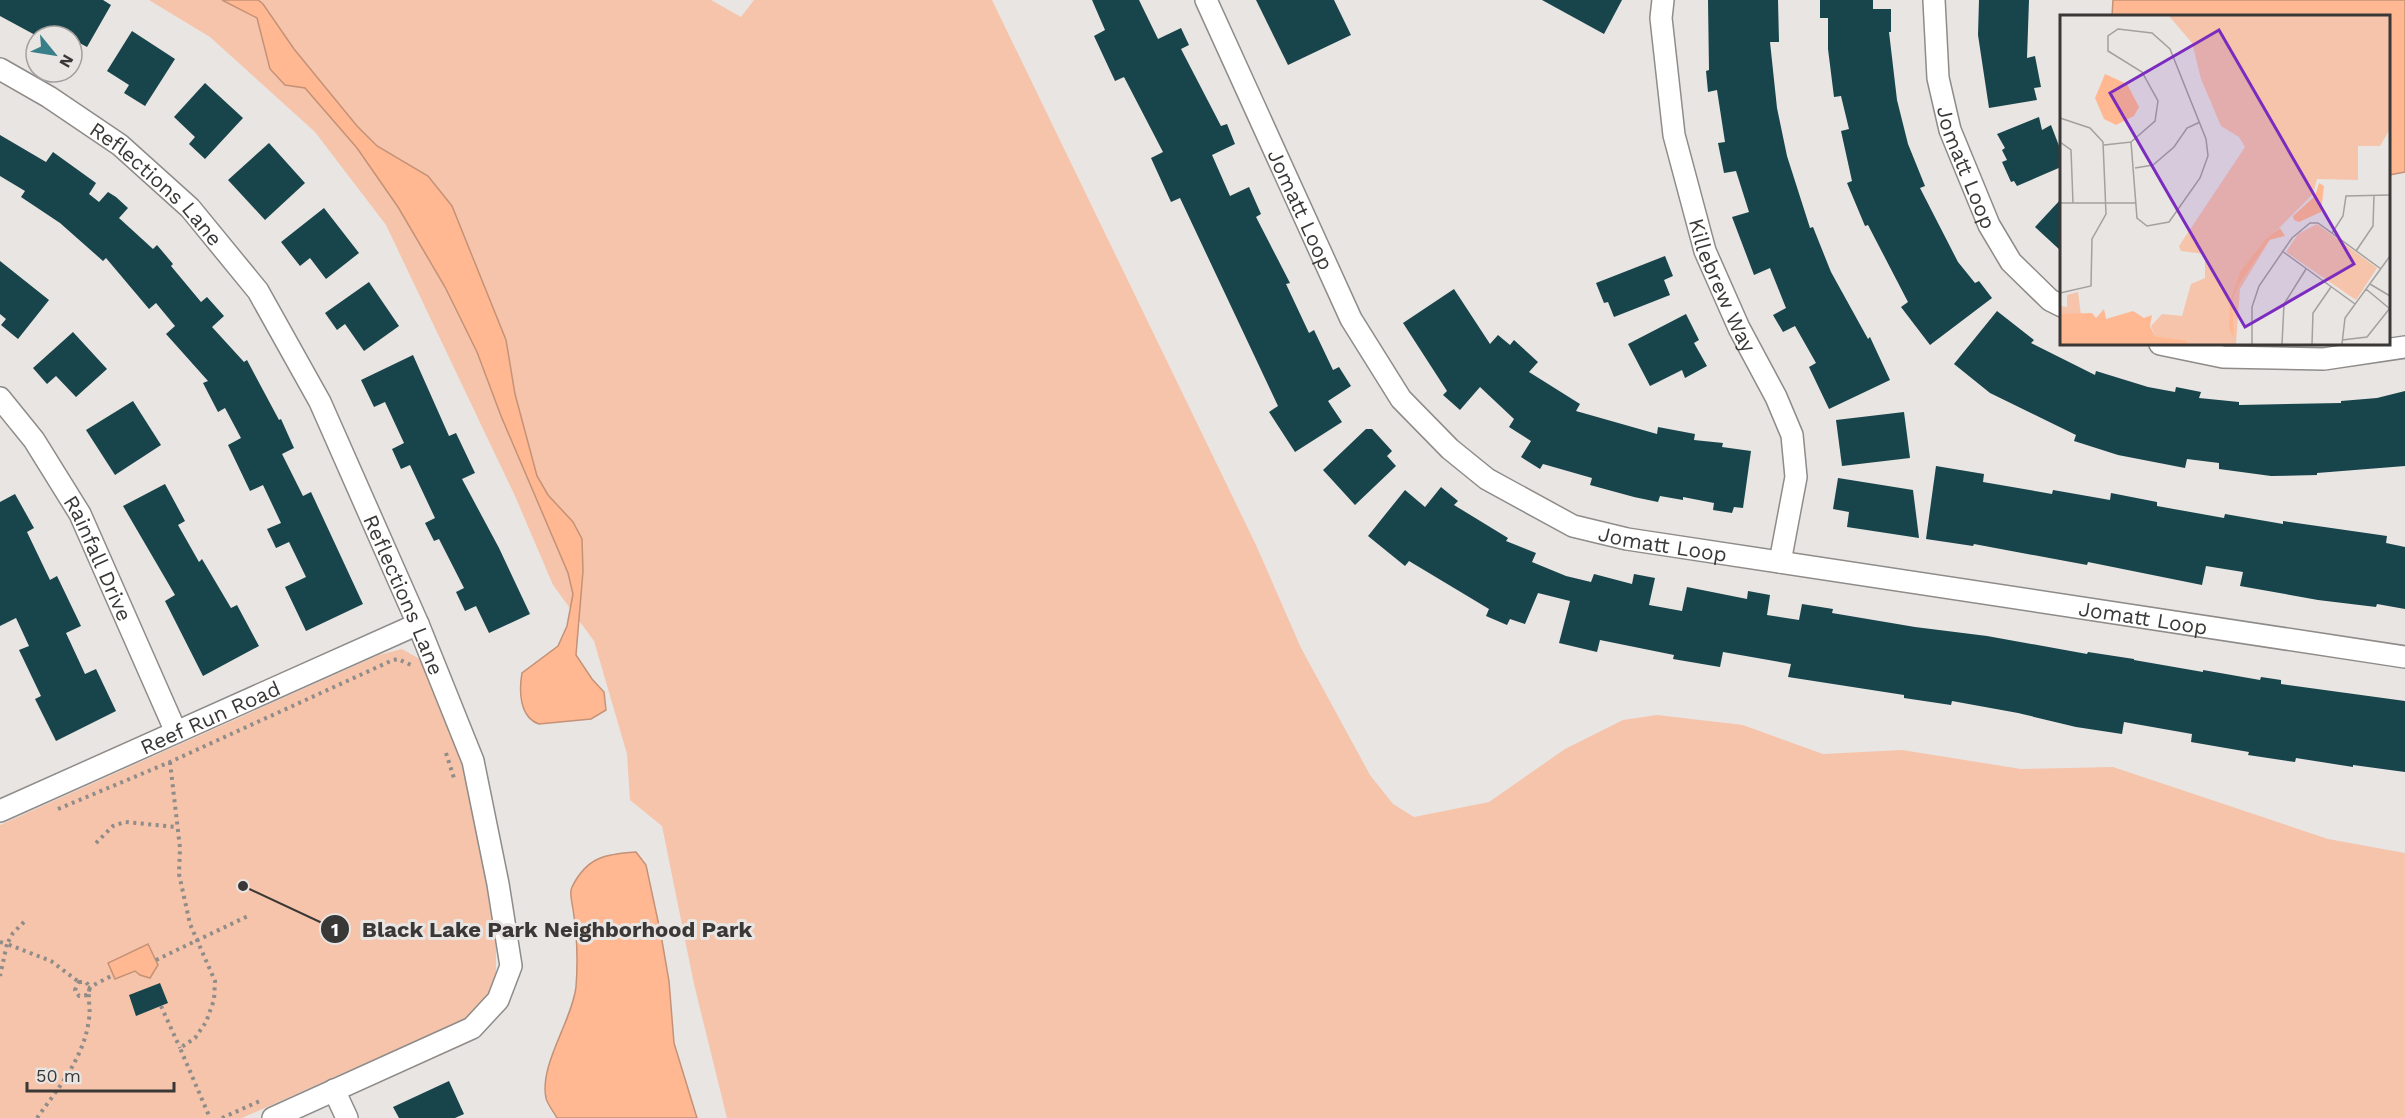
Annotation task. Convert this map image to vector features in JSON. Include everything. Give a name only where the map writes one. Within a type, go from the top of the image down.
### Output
[{"type":"street","name":"Jomatt Loop","points":[[1206,0],[1351,319],[1383,374],[1422,422],[1487,479],[1573,526],[1627,539],[2405,657]]},
{"type":"street","name":"Killebrew Way","points":[[1663,0],[1661,18],[1674,135],[1705,251],[1738,328],[1776,397],[1792,435],[1796,477],[1780,562]]},
{"type":"street","name":"Jomatt Loop","points":[[1934,0],[1938,78],[1954,141],[1989,225],[2011,262],[2050,300],[2060,305]]},
{"type":"street","name":"Reflections Lane","points":[[0,69],[49,97],[120,145],[190,208],[258,291],[320,402],[418,624],[473,761],[498,884],[511,966],[498,1000],[472,1028],[334,1090],[269,1108]]},
{"type":"street","points":[[2165,345],[2223,357],[2324,359],[2405,347]]},
{"type":"street","name":"Rainfall Drive","points":[[0,398],[34,440],[80,514],[176,732]]},
{"type":"street","name":"Reef Run Road","points":[[0,811],[418,624]]},
{"type":"street","points":[[334,1090],[347,1118]]},
{"type":"path","points":[[53,811],[170,762],[393,660],[398,659],[411,663],[420,673]]},
{"type":"path","points":[[444,747],[454,779]]},
{"type":"path","points":[[170,762],[179,874],[190,924],[215,981],[214,1000],[206,1023],[195,1038],[180,1048]]},
{"type":"path","points":[[96,843],[113,826],[125,822],[177,827]]},
{"type":"path","points":[[156,960],[248,916]]},
{"type":"path","points":[[0,976],[7,944],[24,922]]},
{"type":"path","points":[[0,942],[51,961],[79,982],[86,982],[90,987]]},
{"type":"path","points":[[37,1118],[68,1075],[82,1047],[90,1017],[88,995],[90,987],[113,975]]},
{"type":"path","points":[[79,982],[75,990],[79,996],[88,995]]},
{"type":"path","points":[[161,1006],[210,1118]]},
{"type":"path","points":[[222,1118],[269,1108]]},
{"type":"shaded area","points":[[149,0],[711,0],[741,17],[754,0],[992,0],[1256,545],[1301,648],[1370,775],[1393,804],[1414,817],[1489,802],[1565,749],[1623,720],[1657,715],[1743,725],[1823,754],[1902,750],[2021,769],[2113,767],[2328,839],[2405,853],[2405,1118],[727,1118],[694,984],[662,826],[630,800],[627,754],[594,641],[553,585],[515,496],[386,225],[315,132],[210,37]]},
{"type":"shaded area","points":[[222,0],[258,0],[263,4],[294,49],[357,126],[377,146],[428,176],[452,206],[506,340],[515,394],[537,476],[548,495],[573,522],[582,539],[583,571],[576,655],[604,692],[606,710],[591,719],[539,724],[527,715],[524,709],[521,695],[522,673],[558,646],[567,626],[573,594],[568,573],[501,416],[477,352],[445,287],[398,207],[357,148],[305,88],[285,85],[270,69],[257,18]]},
{"type":"shaded area","points":[[2113,0],[2405,0],[2405,172],[2390,175],[2390,15],[2112,15]]},
{"type":"shaded area","points":[[402,649],[423,661],[454,735],[477,826],[496,947],[496,978],[490,997],[474,1015],[242,1118],[0,1118],[0,825],[379,655]]},
{"type":"shaded area","points":[[636,852],[646,865],[669,981],[674,1043],[697,1118],[557,1118],[547,1100],[545,1085],[551,1057],[569,1014],[576,987],[577,948],[571,889],[584,869],[598,859],[615,854]]},
{"type":"shaded area","points":[[148,944],[158,965],[150,978],[135,971],[115,979],[108,963]]},
{"type":"building","points":[[0,0],[103,0],[111,5],[87,47],[84,45],[84,24],[24,24],[24,29],[0,16]]},
{"type":"building","points":[[1092,0],[1139,0],[1158,39],[1181,28],[1189,45],[1181,49],[1221,126],[1227,124],[1235,144],[1212,155],[1230,196],[1249,187],[1261,214],[1256,217],[1290,283],[1286,284],[1309,333],[1314,330],[1333,370],[1339,367],[1351,386],[1328,401],[1342,422],[1295,452],[1269,412],[1278,406],[1180,198],[1171,202],[1151,158],[1163,152],[1124,77],[1115,81],[1094,36],[1105,30]]},
{"type":"building","points":[[1256,0],[1334,0],[1351,35],[1288,65]]},
{"type":"building","points":[[1542,0],[1622,0],[1604,34]]},
{"type":"building","points":[[1708,0],[1778,0],[1779,42],[1770,42],[1777,108],[1787,156],[1810,228],[1813,227],[1831,272],[1868,339],[1870,337],[1890,380],[1829,409],[1809,367],[1816,363],[1795,326],[1783,332],[1773,315],[1786,308],[1770,268],[1754,275],[1732,217],[1749,212],[1736,171],[1724,173],[1718,143],[1725,142],[1717,90],[1708,92],[1706,71],[1709,70]]},
{"type":"building","points":[[1820,0],[1873,0],[1873,9],[1891,9],[1891,32],[1889,32],[1897,100],[1908,144],[1925,186],[1920,188],[1958,262],[1975,283],[1979,281],[1992,298],[1930,345],[1901,307],[1908,302],[1868,225],[1865,226],[1847,183],[1852,181],[1841,131],[1849,129],[1841,96],[1834,97],[1828,49],[1828,18],[1820,18]]},
{"type":"building","points":[[1979,0],[2029,0],[2027,58],[2035,56],[2041,87],[2034,88],[2037,100],[1989,108],[1978,35]]},
{"type":"building","points":[[132,31],[175,59],[145,106],[124,93],[129,85],[107,71]]},
{"type":"building","points":[[205,83],[243,118],[205,159],[189,144],[195,137],[174,117]]},
{"type":"building","points":[[2039,117],[2042,130],[2051,125],[2060,148],[2060,167],[2017,186],[2014,181],[2011,182],[2002,162],[2007,160],[2002,150],[2005,148],[1997,134]]},
{"type":"building","points":[[0,135],[46,162],[53,152],[96,183],[89,194],[99,202],[108,192],[116,197],[128,208],[119,218],[153,249],[157,245],[201,302],[207,297],[224,316],[212,327],[244,362],[247,360],[279,420],[281,419],[294,448],[282,454],[303,496],[311,492],[363,604],[306,631],[285,587],[306,577],[289,542],[276,548],[267,529],[281,523],[263,485],[250,491],[228,445],[241,438],[225,408],[218,412],[203,383],[208,381],[166,334],[175,326],[156,303],[149,309],[106,258],[103,261],[60,223],[21,197],[25,191],[0,176]]},
{"type":"building","points":[[269,143],[305,183],[265,220],[228,180]]},
{"type":"building","points":[[2060,200],[2060,250],[2035,227]]},
{"type":"building","points":[[324,208],[359,253],[326,279],[310,258],[300,266],[281,242]]},
{"type":"building","points":[[1665,256],[1673,276],[1664,280],[1670,295],[1614,317],[1608,302],[1604,303],[1596,283]]},
{"type":"building","points":[[0,261],[49,300],[18,339],[1,325],[6,319],[0,314]]},
{"type":"building","points":[[369,282],[399,326],[364,351],[345,324],[337,330],[325,313]]},
{"type":"building","points":[[1454,289],[1490,344],[1498,335],[1510,345],[1514,340],[1538,362],[1529,372],[1580,404],[1576,411],[1657,434],[1658,427],[1695,434],[1694,440],[1723,443],[1722,447],[1751,451],[1743,508],[1734,507],[1732,513],[1713,510],[1714,503],[1683,497],[1683,500],[1660,496],[1658,502],[1634,497],[1590,485],[1592,478],[1543,464],[1540,469],[1521,457],[1531,441],[1509,427],[1514,419],[1480,387],[1460,410],[1443,395],[1447,391],[1403,323]]},
{"type":"building","points":[[1997,311],[2034,340],[2031,343],[2095,375],[2096,371],[2148,387],[2175,392],[2176,387],[2201,392],[2199,398],[2239,402],[2239,405],[2341,403],[2341,401],[2377,398],[2405,391],[2405,466],[2317,473],[2317,475],[2271,476],[2219,469],[2219,463],[2187,459],[2185,468],[2118,455],[2074,441],[2076,435],[1990,393],[1954,364]]},
{"type":"building","points":[[1686,314],[1699,340],[1694,343],[1707,366],[1685,378],[1682,370],[1650,386],[1628,344]]},
{"type":"building","points":[[73,332],[107,369],[76,397],[56,376],[47,384],[33,368]]},
{"type":"building","points":[[413,355],[449,436],[456,433],[475,473],[462,479],[499,548],[530,614],[489,633],[476,606],[465,611],[456,592],[464,588],[439,539],[434,541],[425,523],[435,518],[410,465],[401,469],[392,449],[404,443],[385,402],[374,407],[361,380]]},
{"type":"building","points":[[133,401],[161,445],[115,475],[86,430]]},
{"type":"building","points":[[1904,412],[1910,458],[1842,466],[1836,420]]},
{"type":"building","points":[[1366,429],[1372,429],[1392,451],[1387,456],[1396,466],[1355,505],[1323,470]]},
{"type":"building","points":[[1936,466],[1984,474],[1983,482],[2052,494],[2053,490],[2110,500],[2111,493],[2157,502],[2157,506],[2224,518],[2225,514],[2283,524],[2283,521],[2387,536],[2386,543],[2405,547],[2405,609],[2377,604],[2376,607],[2318,600],[2240,586],[2243,572],[2206,566],[2202,585],[2088,562],[2087,565],[1974,544],[1973,546],[1926,539]]},
{"type":"building","points":[[1838,478],[1913,490],[1919,538],[1847,527],[1849,512],[1833,509]]},
{"type":"building","points":[[165,484],[185,521],[178,525],[199,562],[202,559],[231,608],[237,605],[259,646],[203,676],[165,601],[175,595],[123,506]]},
{"type":"building","points":[[1441,487],[1458,501],[1454,505],[1508,538],[1506,541],[1536,553],[1532,562],[1566,576],[1591,582],[1594,574],[1632,584],[1634,574],[1655,578],[1649,605],[1682,611],[1687,587],[1747,599],[1748,591],[1770,595],[1767,615],[1799,620],[1802,604],[1833,609],[1832,613],[1915,627],[1987,636],[2203,672],[2203,670],[2260,680],[2261,677],[2281,680],[2281,684],[2405,701],[2405,772],[2296,758],[2295,762],[2248,755],[2249,752],[2191,742],[2192,734],[2124,722],[2122,734],[2076,727],[1952,701],[1951,705],[1904,698],[1904,695],[1788,677],[1791,664],[1723,652],[1720,667],[1673,659],[1674,655],[1600,640],[1597,652],[1559,643],[1570,601],[1538,593],[1525,624],[1510,619],[1507,625],[1486,616],[1489,609],[1409,561],[1405,566],[1368,536],[1405,490],[1425,507]]},
{"type":"building","points":[[15,494],[34,528],[27,532],[50,580],[57,576],[81,626],[66,633],[85,674],[96,669],[116,711],[56,741],[35,699],[41,696],[19,650],[29,646],[16,618],[0,626],[0,502]]},
{"type":"building","points":[[160,983],[168,1003],[136,1016],[129,995]]},
{"type":"building","points":[[449,1081],[464,1114],[455,1118],[399,1118],[393,1107]]},
{"type":"place","name":"Black Lake Park Neighborhood Park","points":[[243,886]]}]
